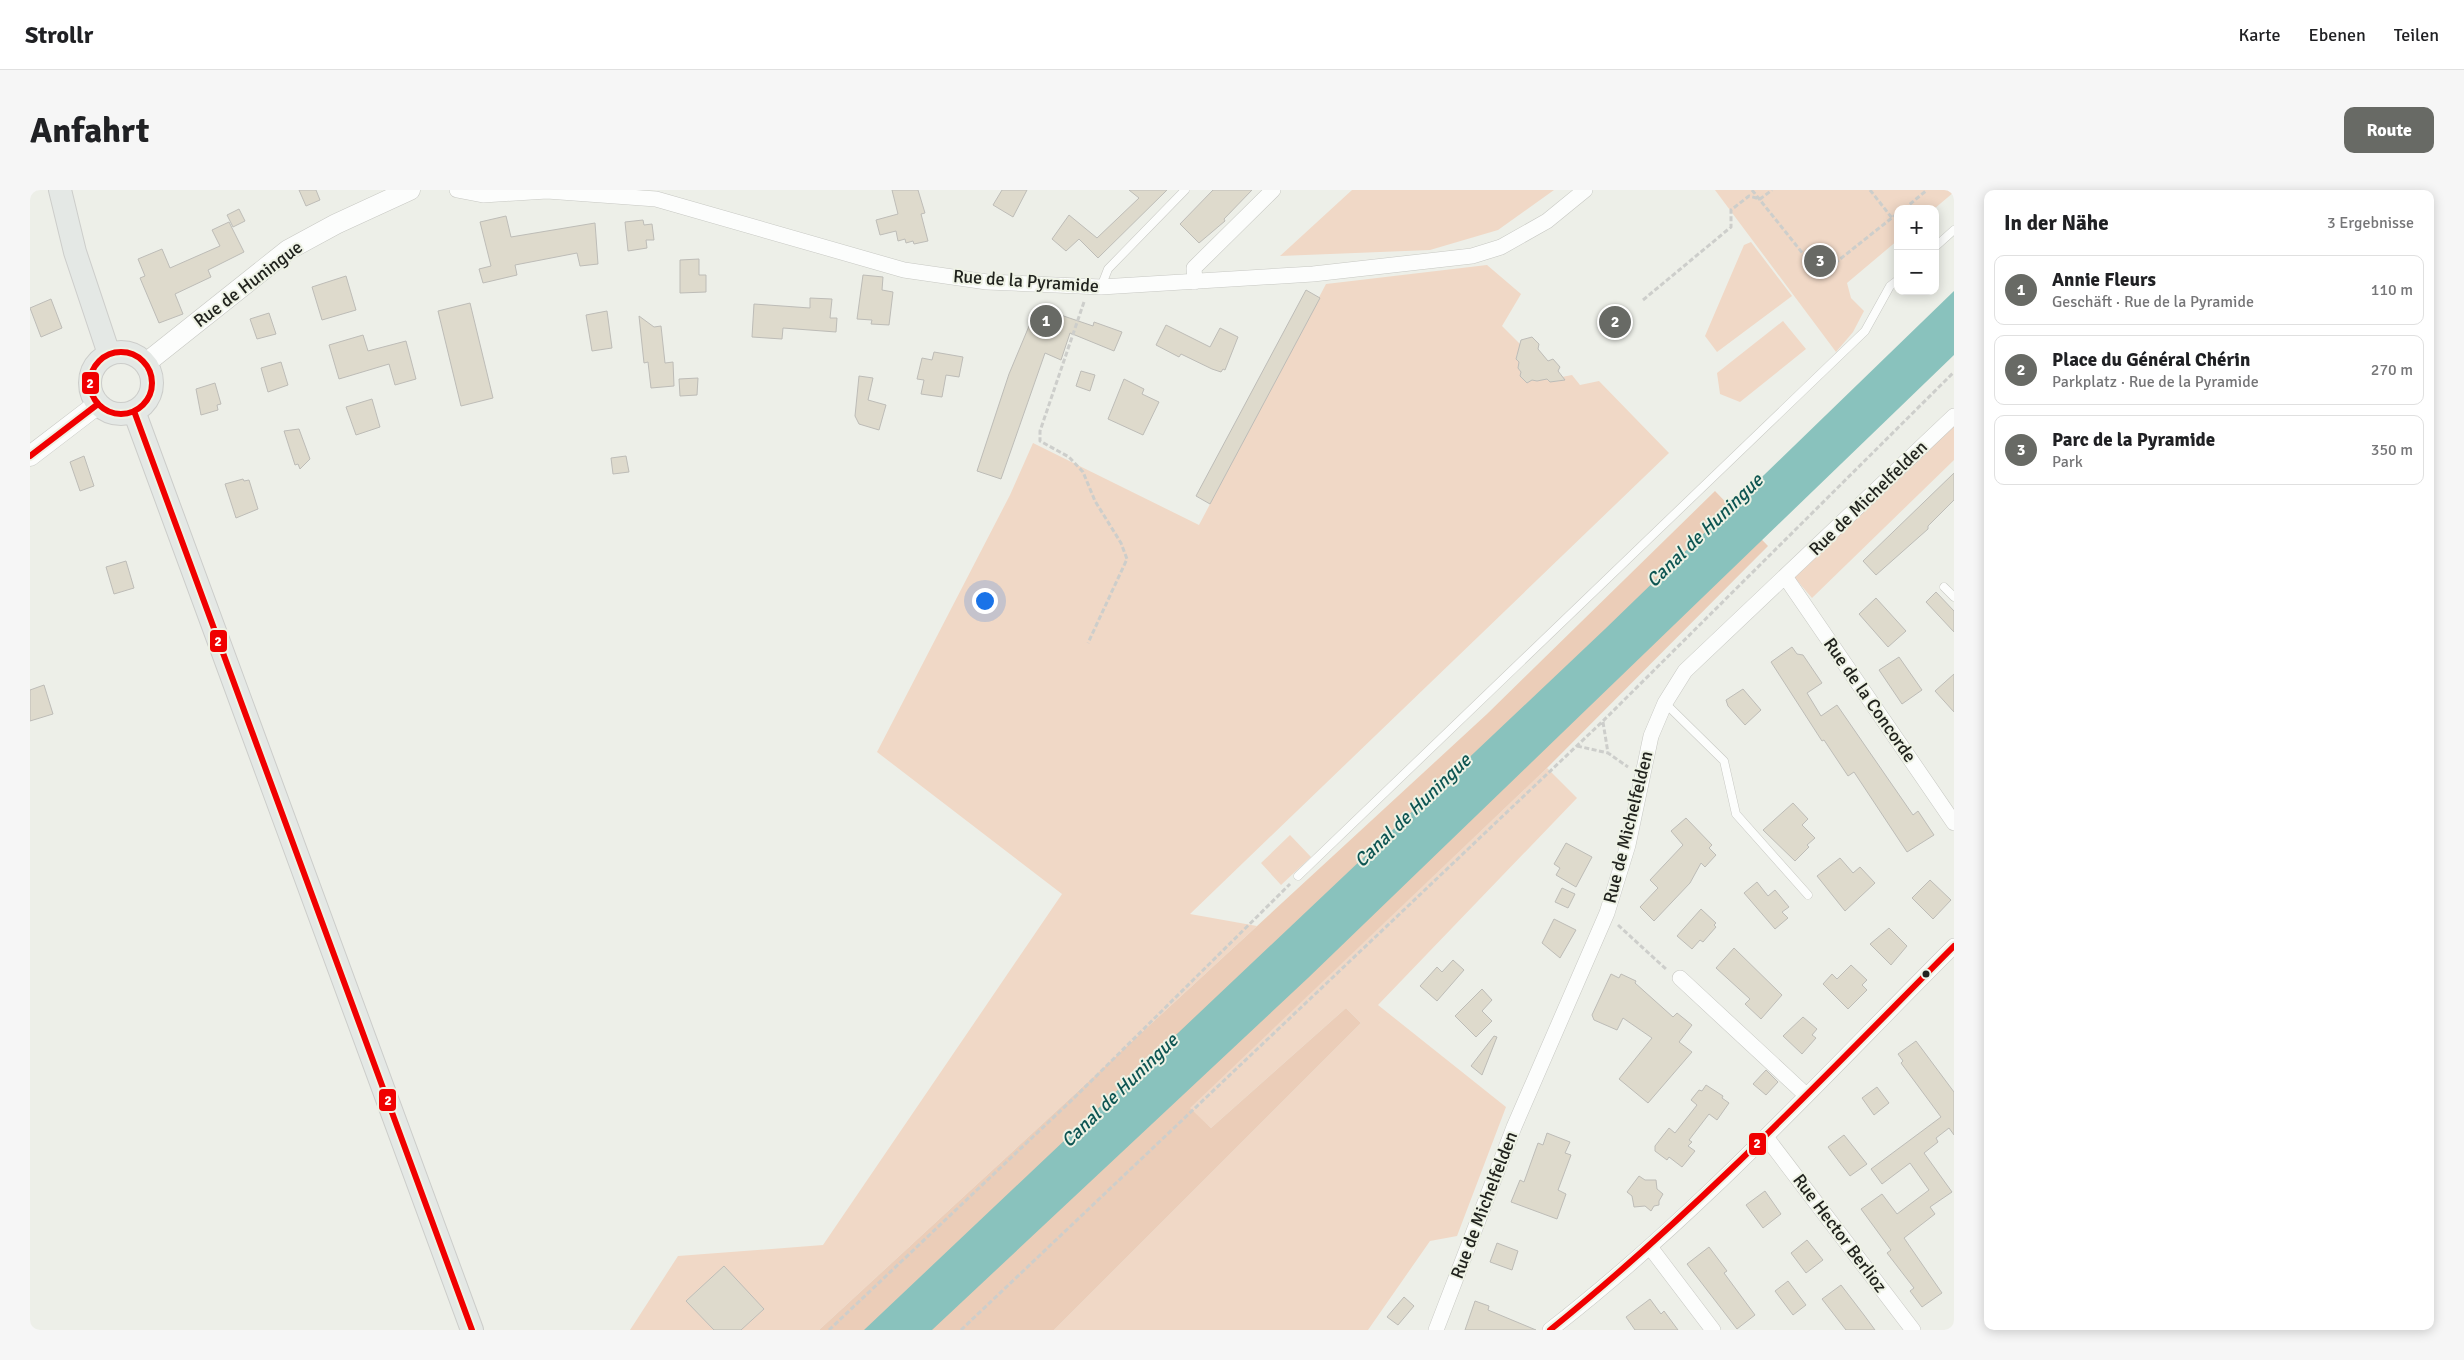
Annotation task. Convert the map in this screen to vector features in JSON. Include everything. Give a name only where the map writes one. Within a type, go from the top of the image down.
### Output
[{"type":"main road","points":[[60,190],[75,252],[109,354]]},
{"type":"main road","points":[[120,352],[130,353],[146,363],[150,374],[151,386],[145,400],[134,411],[115,413],[98,404],[91,391],[90,376],[101,359],[109,354],[120,352]]},
{"type":"main road","points":[[134,411],[472,1330]]},
{"type":"street","name":"Rue de Huningue","points":[[146,363],[288,250],[336,224],[410,190]]},
{"type":"street","name":"Rue de la Pyramide","points":[[457,190],[483,195],[547,191],[656,199],[904,270],[987,282],[1094,287],[1313,274],[1472,256],[1501,247],[1547,221],[1585,190]]},
{"type":"street","points":[[1195,282],[1194,268],[1273,190]]},
{"type":"street","points":[[30,456],[98,404]]},
{"type":"street","name":"Rue de Michelfelden","points":[[1436,1330],[1514,1127],[1605,916],[1628,845],[1650,736],[1665,703],[1685,671],[1786,578],[1954,416]]},
{"type":"street","name":"Rue de la Concorde","points":[[1786,578],[1954,823]]},
{"type":"street","points":[[1550,1330],[1589,1300],[1650,1247],[1766,1137],[1954,946]]},
{"type":"street","points":[[1680,978],[1806,1095]]},
{"type":"street","name":"Rue Hector Berlioz","points":[[1766,1137],[1913,1330]]},
{"type":"street","points":[[1650,1247],[1713,1330]]},
{"type":"lane","points":[[1094,287],[1108,269],[1185,190]]},
{"type":"lane","points":[[1939,242],[1954,230]]},
{"type":"lane","points":[[1298,876],[1865,331],[1890,286],[1894,283]]},
{"type":"lane","points":[[1944,587],[1954,597]]},
{"type":"lane","points":[[1665,703],[1724,761],[1736,814],[1808,895]]},
{"type":"path","points":[[1752,190],[1820,275],[1892,218],[1870,190]]},
{"type":"path","points":[[1760,200],[1772,190]]},
{"type":"path","points":[[1909,205],[1927,190]]},
{"type":"path","points":[[1642,300],[1731,227],[1731,210],[1749,196],[1760,200]]},
{"type":"path","points":[[1088,643],[1127,559],[1121,543],[1095,501],[1083,472],[1068,457],[1040,441],[1040,431],[1081,314],[1094,287]]},
{"type":"path","points":[[961,1330],[1603,721],[1954,372]]},
{"type":"path","points":[[1603,721],[1608,753]]},
{"type":"path","points":[[1577,746],[1608,753],[1641,776]]},
{"type":"path","points":[[829,1330],[1080,1092],[1298,876]]},
{"type":"path","points":[[1605,916],[1672,974],[1680,978]]},
{"type":"shaded area","points":[[1352,190],[1554,190],[1498,230],[1430,250],[1280,256]]},
{"type":"shaded area","points":[[1715,190],[1954,190],[1939,205],[1894,205],[1894,243],[1847,283],[1851,298],[1864,311],[1853,332],[1836,352]]},
{"type":"shaded area","points":[[1751,242],[1792,296],[1717,352],[1705,336],[1744,245]]},
{"type":"shaded area","points":[[1487,265],[1521,294],[1502,326],[1524,348],[1523,353],[1517,354],[1516,359],[1519,362],[1520,376],[1527,383],[1532,380],[1537,381],[1545,378],[1550,382],[1560,381],[1562,377],[1572,375],[1580,385],[1599,381],[1669,453],[1190,914],[1257,926],[819,1330],[630,1330],[678,1256],[823,1245],[1062,894],[877,752],[1010,495],[1033,443],[1199,525],[1326,284]]},
{"type":"shaded area","points":[[1783,321],[1806,349],[1740,402],[1720,394],[1717,373]]},
{"type":"shaded area","points":[[1954,424],[1954,460],[1812,598],[1794,577]]},
{"type":"shaded area","points":[[1715,491],[1768,546],[1547,768],[1190,1108],[1211,1128],[1346,1008],[1361,1023],[1054,1330],[819,1330],[1487,714]]},
{"type":"shaded area","points":[[1547,768],[1577,798],[1378,1005],[1506,1107],[1457,1236],[1430,1241],[1368,1330],[1054,1330],[1361,1023],[1346,1008],[1211,1128],[1189,1108]]},
{"type":"shaded area","points":[[1290,835],[1311,857],[1281,885],[1261,863]]},
{"type":"water","name":"Canal de Huningue","points":[[1954,291],[1954,355],[1308,978],[932,1330],[864,1330],[1605,629]]},
{"type":"building","points":[[299,190],[316,190],[320,200],[306,206]]},
{"type":"building","points":[[892,190],[918,190],[925,213],[921,214],[928,241],[914,244],[913,241],[906,243],[905,239],[898,241],[896,231],[880,235],[876,220],[898,214]]},
{"type":"building","points":[[1002,190],[1027,190],[1013,217],[993,205]]},
{"type":"building","points":[[1129,190],[1167,190],[1098,258],[1079,239],[1066,251],[1052,239],[1069,215],[1097,238],[1139,198]]},
{"type":"building","points":[[1213,190],[1252,190],[1224,219],[1225,221],[1199,243],[1180,224]]},
{"type":"building","points":[[239,209],[245,221],[233,227],[227,215]]},
{"type":"building","points":[[506,216],[511,237],[595,223],[598,264],[580,266],[577,253],[515,265],[517,275],[483,283],[479,269],[491,266],[480,222]]},
{"type":"building","points":[[643,220],[644,225],[652,224],[654,240],[646,240],[647,248],[628,251],[625,222]]},
{"type":"building","points":[[229,222],[244,252],[208,270],[211,277],[175,294],[183,314],[159,323],[140,278],[145,276],[138,259],[162,249],[170,268],[220,246],[212,230]]},
{"type":"building","points":[[699,259],[699,275],[706,275],[706,292],[680,293],[680,260]]},
{"type":"building","points":[[863,275],[883,277],[882,290],[893,292],[889,325],[871,324],[872,320],[857,319]]},
{"type":"building","points":[[346,276],[356,310],[322,320],[312,287]]},
{"type":"building","points":[[1306,290],[1320,298],[1210,504],[1196,496]]},
{"type":"building","points":[[810,298],[832,299],[830,318],[837,318],[836,332],[783,328],[782,339],[752,337],[754,304],[810,308]]},
{"type":"building","points":[[51,299],[62,328],[41,337],[30,308]]},
{"type":"building","points":[[470,303],[493,398],[461,406],[438,311]]},
{"type":"building","points":[[1037,307],[1093,326],[1094,322],[1122,332],[1114,351],[1070,333],[1061,360],[1045,353],[1001,479],[977,471],[1009,374]]},
{"type":"building","points":[[607,311],[612,348],[592,351],[586,315]]},
{"type":"building","points":[[269,313],[276,334],[257,339],[250,319]]},
{"type":"building","points":[[639,316],[654,327],[661,326],[665,363],[673,362],[674,386],[651,388],[648,362],[644,363]]},
{"type":"building","points":[[1166,325],[1210,347],[1220,328],[1238,337],[1225,370],[1223,369],[1221,372],[1212,369],[1181,354],[1179,357],[1156,345]]},
{"type":"building","points":[[363,335],[368,351],[406,341],[416,379],[395,385],[389,364],[339,379],[329,345]]},
{"type":"building","points":[[1532,337],[1539,344],[1538,349],[1548,361],[1553,359],[1560,367],[1558,371],[1565,380],[1550,382],[1547,379],[1532,380],[1527,383],[1520,376],[1519,362],[1516,359],[1521,340]]},
{"type":"building","points":[[934,352],[963,357],[959,377],[946,375],[942,397],[921,394],[924,380],[917,379],[922,358],[932,360]]},
{"type":"building","points":[[281,362],[288,385],[268,392],[261,368]]},
{"type":"building","points":[[1081,371],[1095,375],[1090,391],[1076,386]]},
{"type":"building","points":[[859,376],[873,378],[868,400],[886,405],[879,430],[859,424],[855,416]]},
{"type":"building","points":[[698,378],[697,395],[680,396],[679,379]]},
{"type":"building","points":[[1124,379],[1144,389],[1142,394],[1159,402],[1143,435],[1108,419]]},
{"type":"building","points":[[215,383],[221,404],[217,405],[218,410],[201,415],[196,389]]},
{"type":"building","points":[[372,399],[380,427],[356,435],[346,407]]},
{"type":"building","points":[[299,429],[310,459],[300,469],[298,464],[295,465],[284,431]]},
{"type":"building","points":[[84,456],[94,486],[80,491],[70,462]]},
{"type":"building","points":[[626,456],[629,472],[613,474],[611,458]]},
{"type":"building","points":[[1954,473],[1954,500],[1928,526],[1928,529],[1876,575],[1863,561]]},
{"type":"building","points":[[243,479],[244,481],[249,480],[258,509],[236,518],[225,484]]},
{"type":"building","points":[[126,561],[134,588],[114,594],[106,567]]},
{"type":"building","points":[[1936,592],[1954,611],[1954,632],[1926,602]]},
{"type":"building","points":[[1876,598],[1906,631],[1888,647],[1859,614]]},
{"type":"building","points":[[1792,647],[1797,654],[1803,655],[1822,683],[1807,693],[1821,716],[1837,705],[1913,815],[1918,811],[1934,835],[1907,852],[1854,772],[1848,776],[1824,740],[1822,741],[1771,662]]},
{"type":"building","points":[[1899,657],[1922,690],[1902,704],[1879,670]]},
{"type":"building","points":[[1954,674],[1954,712],[1935,691]]},
{"type":"building","points":[[44,685],[53,714],[30,721],[30,690]]},
{"type":"building","points":[[1743,689],[1761,710],[1745,725],[1728,706],[1726,700]]},
{"type":"building","points":[[1793,803],[1808,819],[1802,825],[1815,838],[1795,861],[1763,830]]},
{"type":"building","points":[[1686,818],[1712,845],[1709,848],[1716,855],[1705,867],[1701,863],[1690,883],[1654,921],[1640,907],[1658,888],[1650,880],[1683,845],[1671,831]]},
{"type":"building","points":[[1566,843],[1592,857],[1576,887],[1556,875],[1560,868],[1554,864]]},
{"type":"building","points":[[1840,858],[1853,873],[1860,867],[1875,883],[1845,911],[1817,876]]},
{"type":"building","points":[[1930,880],[1951,900],[1933,919],[1912,898]]},
{"type":"building","points":[[1757,882],[1768,896],[1775,890],[1789,907],[1782,912],[1788,918],[1775,929],[1744,893]]},
{"type":"building","points":[[1562,888],[1575,894],[1568,908],[1555,902]]},
{"type":"building","points":[[1701,909],[1716,923],[1714,925],[1716,927],[1703,942],[1700,940],[1692,949],[1677,936]]},
{"type":"building","points":[[1554,919],[1576,930],[1560,958],[1542,943]]},
{"type":"building","points":[[1889,928],[1907,946],[1891,965],[1870,944]]},
{"type":"building","points":[[1734,948],[1782,995],[1761,1019],[1745,1004],[1750,999],[1716,968]]},
{"type":"building","points":[[1453,960],[1464,970],[1437,1001],[1420,986],[1437,967],[1442,972]]},
{"type":"building","points":[[1851,965],[1867,980],[1862,985],[1867,990],[1848,1009],[1823,984],[1832,974],[1837,979]]},
{"type":"building","points":[[1611,974],[1619,978],[1621,974],[1636,981],[1635,983],[1673,1017],[1677,1013],[1692,1025],[1679,1042],[1692,1052],[1648,1103],[1619,1079],[1652,1038],[1623,1018],[1617,1030],[1594,1020],[1592,1015]]},
{"type":"building","points":[[1482,989],[1492,1000],[1482,1011],[1492,1021],[1476,1037],[1455,1016]]},
{"type":"building","points":[[1803,1017],[1817,1029],[1812,1035],[1816,1038],[1802,1054],[1783,1036]]},
{"type":"building","points":[[1494,1036],[1497,1037],[1482,1075],[1471,1066]]},
{"type":"building","points":[[1916,1041],[1954,1092],[1954,1135],[1949,1128],[1936,1138],[1938,1142],[1924,1153],[1952,1192],[1930,1207],[1935,1214],[1904,1238],[1942,1293],[1922,1307],[1910,1291],[1914,1288],[1887,1253],[1891,1250],[1861,1209],[1882,1194],[1897,1214],[1929,1190],[1910,1163],[1882,1184],[1871,1169],[1941,1117],[1901,1063],[1903,1061],[1898,1054]]},
{"type":"building","points":[[1766,1070],[1778,1082],[1766,1095],[1753,1084]]},
{"type":"building","points":[[1706,1085],[1723,1096],[1722,1098],[1729,1103],[1717,1120],[1709,1114],[1689,1140],[1692,1142],[1688,1146],[1695,1151],[1682,1167],[1669,1157],[1667,1160],[1655,1151],[1655,1146],[1669,1128],[1675,1133],[1697,1105],[1691,1100]]},
{"type":"building","points":[[1877,1087],[1889,1103],[1874,1115],[1862,1098]]},
{"type":"building","points":[[1547,1133],[1570,1142],[1565,1153],[1571,1155],[1558,1190],[1566,1194],[1557,1219],[1511,1202],[1520,1180],[1524,1182],[1538,1143],[1543,1145]]},
{"type":"building","points":[[1844,1135],[1867,1164],[1850,1176],[1828,1147]]},
{"type":"building","points":[[1639,1176],[1645,1180],[1656,1180],[1657,1189],[1663,1194],[1659,1205],[1654,1206],[1651,1211],[1645,1206],[1634,1207],[1632,1196],[1627,1192]]},
{"type":"building","points":[[1765,1191],[1781,1214],[1763,1228],[1746,1205]]},
{"type":"building","points":[[1807,1240],[1823,1260],[1806,1273],[1791,1253]]},
{"type":"building","points":[[1497,1243],[1518,1251],[1512,1270],[1490,1262]]},
{"type":"building","points":[[1709,1247],[1727,1271],[1724,1273],[1755,1315],[1737,1329],[1687,1264]]},
{"type":"building","points":[[724,1266],[764,1309],[741,1330],[714,1330],[686,1301]]},
{"type":"building","points":[[1788,1281],[1806,1305],[1793,1315],[1775,1291]]},
{"type":"building","points":[[1841,1285],[1875,1330],[1846,1330],[1822,1299]]},
{"type":"building","points":[[1404,1297],[1414,1306],[1398,1325],[1387,1317]]},
{"type":"building","points":[[1650,1299],[1661,1314],[1664,1311],[1678,1330],[1635,1330],[1626,1317]]},
{"type":"building","points":[[1475,1301],[1489,1306],[1488,1310],[1536,1330],[1465,1330]]},
{"type":"transit line","name":"2","points":[[121,352],[138,357],[143,361],[147,366],[152,383],[147,400],[143,405],[138,409],[121,414],[104,409],[99,405],[95,400],[90,383],[95,366],[99,361],[104,357],[121,352]]},
{"type":"transit line","name":"2","points":[[30,456],[98,404]]},
{"type":"transit line","name":"2","points":[[134,411],[472,1330]]},
{"type":"transit line","name":"2","points":[[1550,1330],[1604,1285],[1707,1192],[1807,1095],[1954,946]]},
{"type":"place","name":"Parc de la Pyramide","points":[[1820,261]]},
{"type":"place","name":"Annie Fleurs","points":[[1046,321]]},
{"type":"place","name":"Place du Général Chérin","points":[[1615,322]]}]
